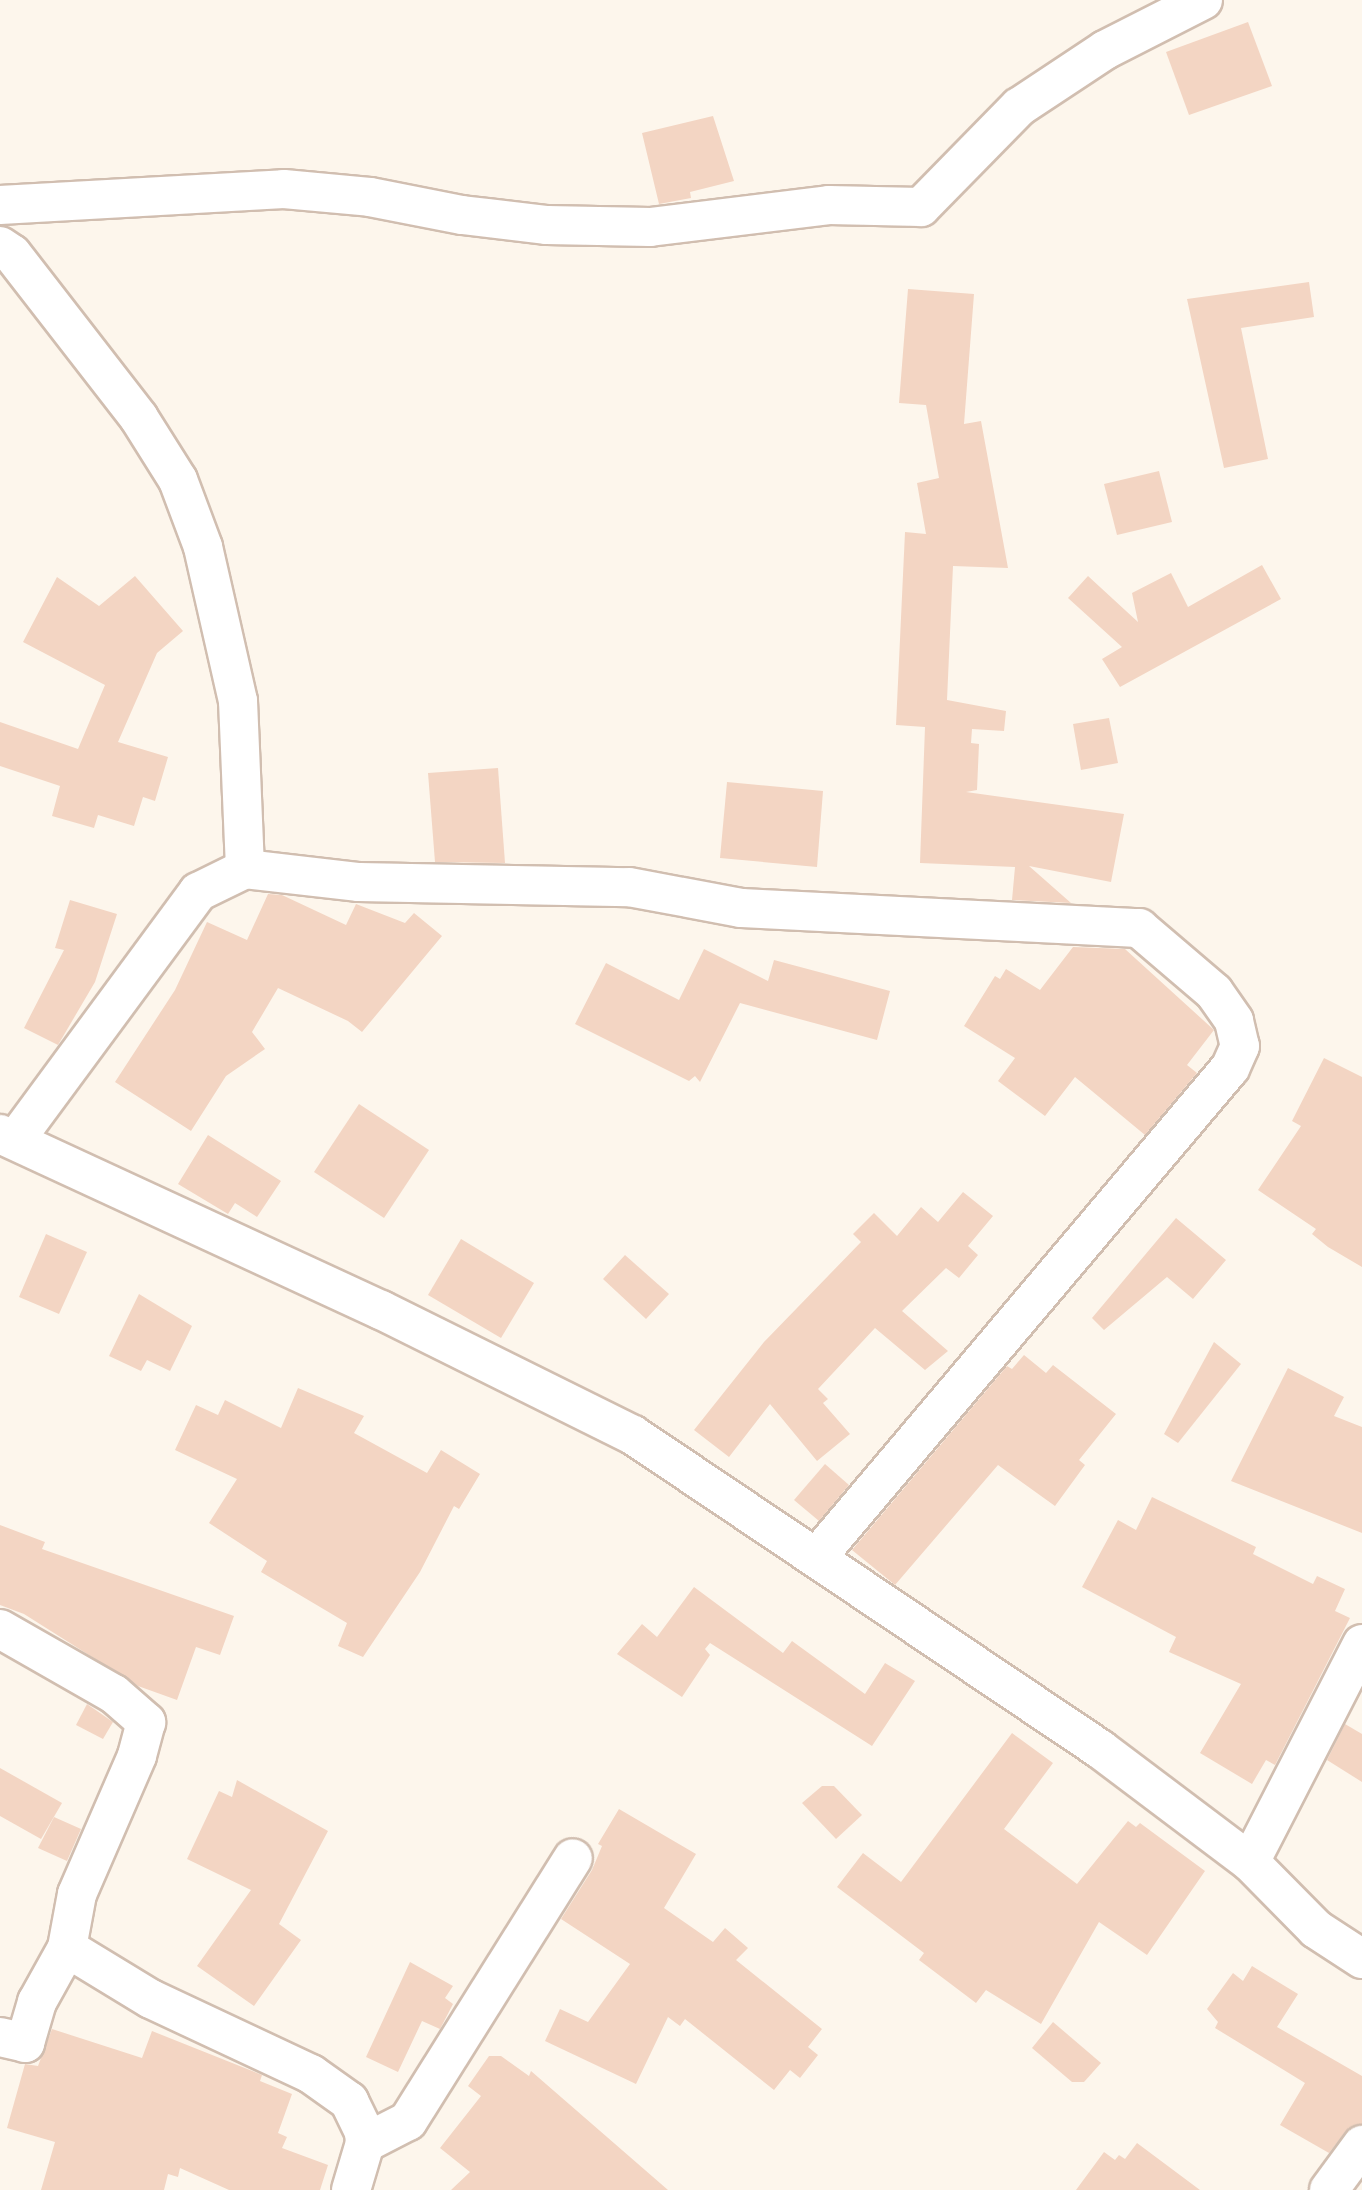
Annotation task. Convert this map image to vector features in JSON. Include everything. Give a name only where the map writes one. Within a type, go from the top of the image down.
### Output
[{"type":"street","points":[[0,205],[284,189],[370,197],[535,224],[650,227],[829,205],[921,207],[1019,107],[1105,50],[1203,0]]},
{"type":"street","points":[[0,246],[12,254],[139,418],[178,480],[204,547],[238,701],[245,869]]},
{"type":"street","points":[[816,1558],[1230,1068],[1240,1046],[1234,1021],[1214,992],[1139,928],[1111,924],[741,908],[629,887],[359,882],[245,869],[198,892],[8,1136],[633,1435],[1100,1749],[1250,1862],[1317,1928],[1362,1959]]},
{"type":"street","points":[[0,1629],[114,1694],[146,1722],[137,1756],[77,1894],[67,1948],[37,2002],[25,2043],[0,2037]]},
{"type":"street","points":[[1250,1862],[1362,1644]]},
{"type":"street","points":[[365,2143],[408,2121],[573,1858]]},
{"type":"street","points":[[67,1948],[151,1999],[311,2074],[356,2111],[365,2143],[351,2190]]},
{"type":"street","points":[[1329,2190],[1362,2144]]},
{"type":"building","points":[[1248,22],[1272,86],[1189,115],[1166,52]]},
{"type":"building","points":[[713,116],[734,181],[690,192],[691,198],[659,204],[642,133]]},
{"type":"building","points":[[1309,282],[1314,317],[1241,328],[1268,459],[1224,468],[1187,299]]},
{"type":"building","points":[[908,289],[974,294],[964,424],[981,421],[1008,568],[953,566],[947,700],[1006,711],[1004,731],[972,729],[971,743],[979,744],[977,790],[966,792],[1124,814],[1111,882],[1029,866],[1071,903],[1012,900],[1015,867],[920,863],[925,727],[896,725],[905,532],[926,534],[917,483],[939,478],[926,405],[899,403]]},
{"type":"building","points":[[1159,471],[1172,522],[1117,535],[1104,484]]},
{"type":"building","points":[[1262,565],[1281,599],[1120,687],[1102,659],[1122,647],[1068,598],[1088,576],[1138,622],[1132,593],[1171,573],[1188,607]]},
{"type":"building","points":[[135,576],[183,631],[157,653],[118,742],[168,757],[155,801],[143,797],[134,826],[98,815],[94,828],[52,816],[60,786],[0,766],[0,722],[78,749],[105,685],[23,642],[57,577],[99,606]]},
{"type":"building","points":[[1109,718],[1118,763],[1081,770],[1073,724]]},
{"type":"building","points":[[498,768],[505,863],[435,862],[428,773]]},
{"type":"building","points":[[727,782],[823,791],[817,867],[720,858]]},
{"type":"building","points":[[268,894],[282,895],[346,925],[356,904],[405,923],[414,913],[442,936],[362,1032],[348,1021],[278,988],[252,1032],[265,1049],[226,1076],[191,1131],[115,1082],[175,990],[207,922],[247,940]]},
{"type":"building","points":[[70,900],[117,914],[95,982],[58,1045],[24,1028],[64,950],[55,948]]},
{"type":"building","points":[[1073,947],[1125,949],[1214,1030],[1187,1065],[1197,1073],[1145,1135],[1075,1077],[1045,1116],[998,1081],[1015,1058],[964,1026],[995,976],[1000,979],[1006,969],[1040,990]]},
{"type":"building","points":[[704,949],[768,981],[774,960],[890,991],[877,1040],[740,1003],[700,1082],[695,1076],[689,1081],[575,1024],[606,963],[679,1000]]},
{"type":"building","points":[[1324,1058],[1362,1077],[1362,1267],[1328,1247],[1312,1234],[1316,1229],[1258,1190],[1301,1126],[1292,1121]]},
{"type":"building","points":[[359,1104],[429,1150],[384,1218],[314,1172]]},
{"type":"building","points":[[208,1135],[281,1181],[257,1217],[235,1203],[228,1214],[178,1184]]},
{"type":"building","points":[[963,1192],[993,1216],[968,1246],[978,1255],[959,1278],[946,1268],[902,1311],[948,1351],[925,1370],[875,1328],[818,1389],[828,1399],[823,1403],[850,1434],[817,1461],[770,1404],[729,1457],[694,1430],[764,1342],[861,1242],[853,1234],[874,1213],[897,1236],[921,1207],[938,1222]]},
{"type":"building","points":[[1176,1218],[1226,1260],[1193,1299],[1167,1277],[1104,1330],[1092,1318]]},
{"type":"building","points":[[46,1234],[87,1252],[59,1314],[19,1297]]},
{"type":"building","points":[[461,1239],[534,1283],[501,1338],[428,1295]]},
{"type":"building","points":[[625,1255],[669,1294],[646,1319],[603,1279]]},
{"type":"building","points":[[139,1294],[192,1326],[170,1371],[147,1360],[141,1371],[109,1356]]},
{"type":"building","points":[[1214,1342],[1241,1364],[1178,1443],[1164,1434]]},
{"type":"building","points":[[1024,1355],[1046,1373],[1053,1365],[1116,1414],[1079,1460],[1085,1465],[1055,1506],[998,1465],[895,1585],[852,1550],[1007,1366],[1012,1369]]},
{"type":"building","points":[[1288,1368],[1344,1397],[1334,1416],[1362,1427],[1362,1533],[1231,1481]]},
{"type":"building","points":[[298,1388],[364,1416],[354,1433],[427,1473],[441,1450],[480,1474],[459,1509],[454,1506],[420,1572],[363,1657],[338,1646],[347,1623],[261,1572],[267,1561],[209,1523],[237,1479],[175,1450],[196,1405],[218,1415],[225,1400],[281,1428]]},
{"type":"building","points":[[825,1464],[849,1485],[819,1521],[794,1500]]},
{"type":"building","points":[[1152,1497],[1256,1547],[1253,1554],[1313,1584],[1317,1576],[1345,1589],[1335,1611],[1350,1618],[1275,1765],[1266,1760],[1252,1784],[1200,1753],[1241,1684],[1169,1652],[1176,1637],[1082,1587],[1118,1520],[1136,1530]]},
{"type":"building","points":[[0,1525],[45,1542],[42,1549],[234,1616],[220,1655],[196,1647],[177,1700],[138,1686],[24,1614],[0,1605]]},
{"type":"building","points":[[694,1587],[783,1653],[792,1641],[865,1694],[885,1663],[915,1681],[872,1746],[710,1643],[705,1649],[710,1655],[682,1697],[617,1654],[642,1624],[657,1637]]},
{"type":"building","points":[[87,1704],[113,1722],[103,1739],[76,1725]]},
{"type":"building","points":[[1345,1724],[1362,1734],[1362,1782],[1327,1760]]},
{"type":"building","points":[[1012,1733],[1053,1763],[1004,1829],[1077,1884],[1128,1821],[1136,1827],[1140,1823],[1205,1871],[1147,1955],[1099,1922],[1041,2024],[986,1990],[976,2003],[919,1960],[924,1953],[837,1887],[863,1853],[901,1882]]},
{"type":"building","points":[[0,1768],[62,1803],[41,1839],[0,1816]]},
{"type":"building","points":[[237,1780],[328,1831],[279,1924],[301,1940],[254,2006],[197,1966],[251,1890],[187,1859],[219,1791],[232,1797]]},
{"type":"building","points":[[822,1786],[834,1786],[862,1815],[836,1839],[802,1803]]},
{"type":"building","points":[[619,1809],[696,1854],[664,1908],[713,1942],[725,1928],[748,1948],[736,1960],[822,2029],[808,2047],[818,2055],[800,2078],[790,2070],[774,2090],[685,2019],[680,2026],[668,2017],[636,2084],[545,2041],[560,2009],[588,2022],[630,1964],[561,1919],[592,1870],[602,1846],[598,1844]]},
{"type":"building","points":[[54,1817],[81,1829],[67,1861],[38,1848]]},
{"type":"building","points":[[410,1962],[453,1986],[445,1998],[453,2004],[440,2029],[422,2021],[398,2072],[366,2057]]},
{"type":"building","points":[[1252,1966],[1298,1994],[1277,2027],[1362,2076],[1362,2124],[1345,2132],[1329,2153],[1280,2125],[1305,2083],[1215,2028],[1218,2022],[1207,2009],[1233,1973],[1243,1981]]},
{"type":"building","points":[[1053,2022],[1101,2063],[1084,2082],[1072,2082],[1032,2048]]},
{"type":"building","points":[[52,2029],[142,2058],[152,2031],[262,2075],[260,2081],[292,2094],[278,2133],[287,2137],[282,2148],[328,2165],[320,2190],[229,2190],[180,2168],[178,2177],[168,2174],[164,2190],[41,2190],[55,2142],[7,2128],[25,2064],[38,2066]]},
{"type":"building","points":[[489,2056],[501,2056],[529,2076],[531,2071],[668,2190],[451,2190],[470,2172],[440,2148],[481,2096],[468,2086]]},
{"type":"building","points":[[1137,2143],[1200,2190],[1076,2190],[1104,2152],[1115,2160],[1119,2155],[1125,2159]]}]
